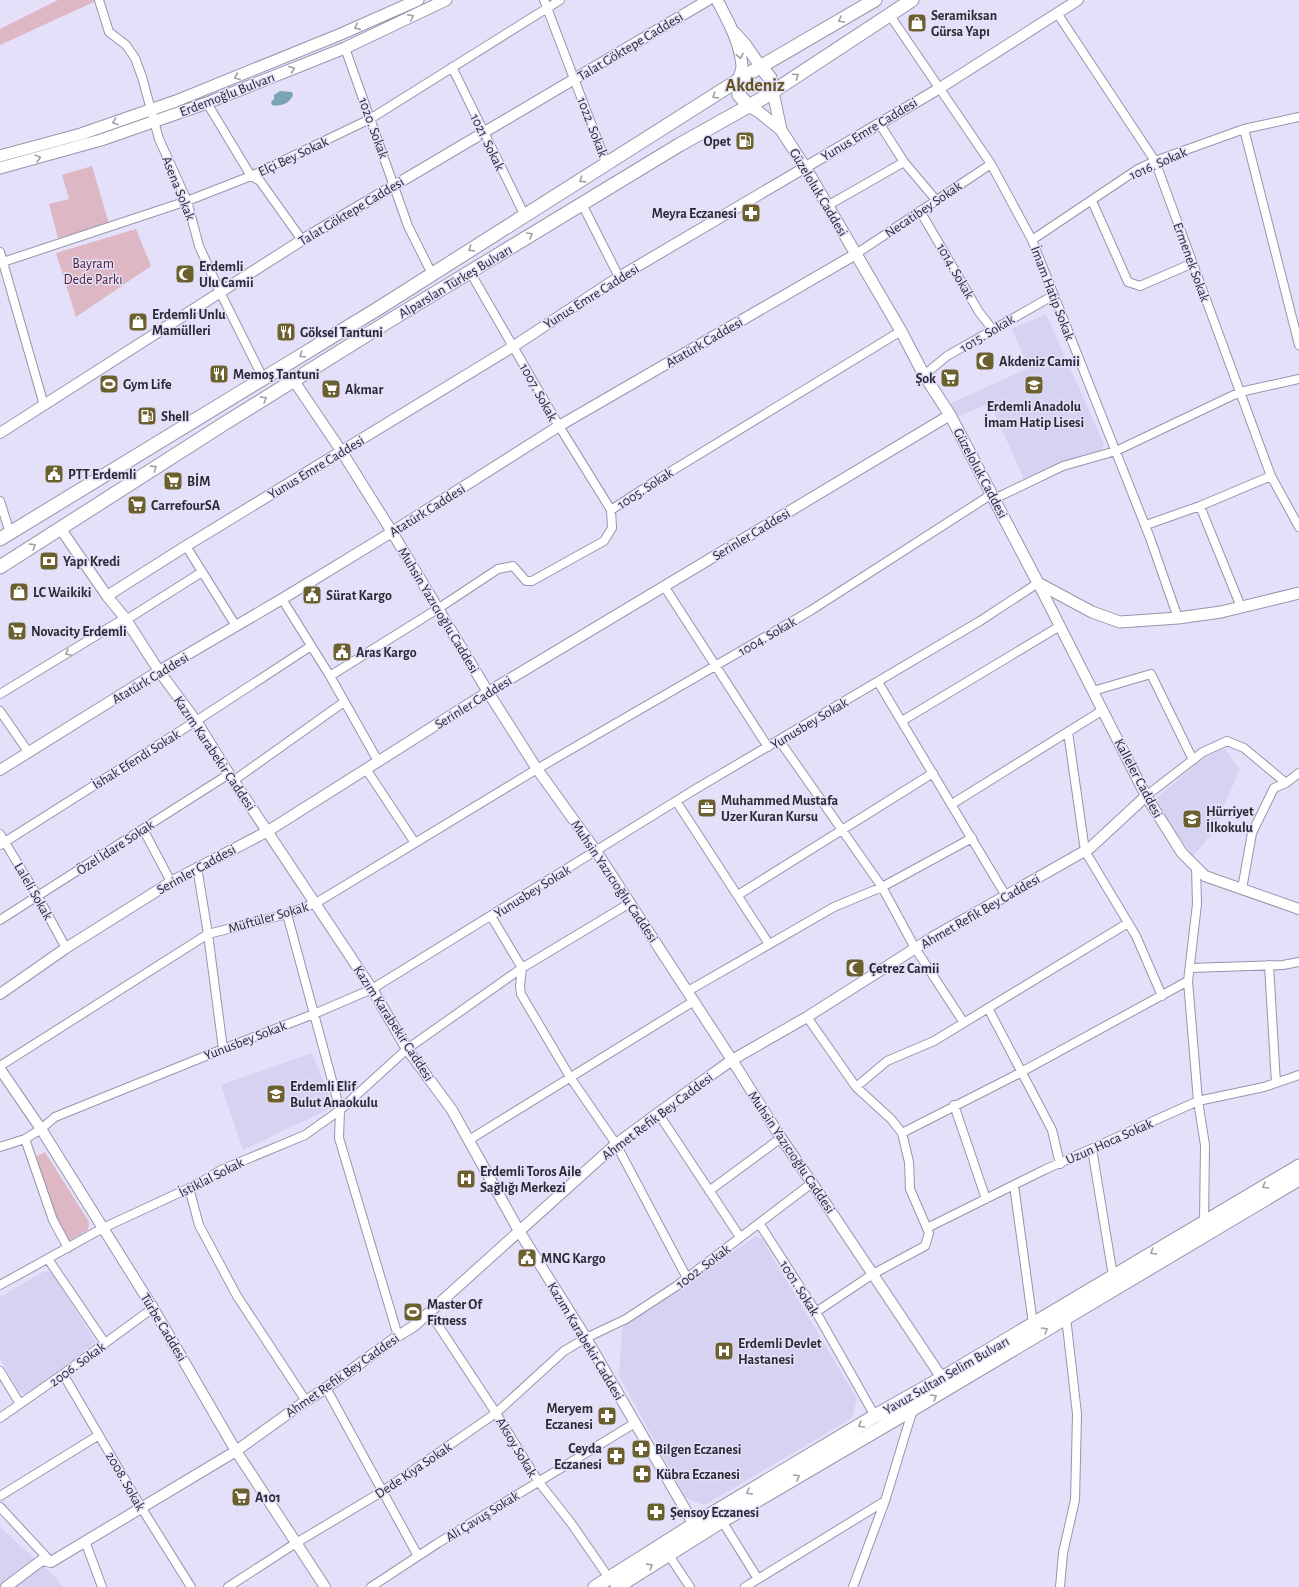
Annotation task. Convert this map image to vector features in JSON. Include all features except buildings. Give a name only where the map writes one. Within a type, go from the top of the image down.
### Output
[{"type":"main road","name":"Erdemoğlu Bulvarı","points":[[0,156],[81,134],[176,101],[341,34],[418,0]]},
{"type":"main road","name":"Erdemoğlu Bulvarı","points":[[0,168],[101,140],[207,103],[345,48],[446,0]]},
{"type":"main road","points":[[717,0],[733,32],[742,67],[738,81],[739,95],[749,106]]},
{"type":"main road","name":"Alparslan Türkeş Bulvarı","points":[[5,536],[379,308],[738,81],[875,0]]},
{"type":"main road","name":"Alparslan Türkeş Bulvarı","points":[[0,567],[222,424],[679,145],[773,92],[912,0]]},
{"type":"main road","points":[[733,32],[745,44],[770,78],[773,92]]},
{"type":"main road","name":"Güzeloluk Caddesi","points":[[773,92],[781,130]]},
{"type":"main road","name":"Güzeloluk Caddesi","points":[[749,106],[781,130],[805,167],[901,331],[924,375],[950,415],[1038,583]]},
{"type":"main road","points":[[1038,583],[1092,612],[1120,622],[1178,618],[1221,612],[1299,593]]},
{"type":"main road","name":"Yavuz Sultan Selim Bulvarı","points":[[613,1583],[875,1416],[942,1378],[1299,1166]]},
{"type":"main road","name":"Yavuz Sultan Selim Bulvarı","points":[[595,1587],[613,1583],[668,1554],[697,1530],[722,1521],[1299,1179]]},
{"type":"street","name":"Asena Sokak","points":[[99,0],[109,32],[126,45],[135,58],[142,77],[158,138],[187,201],[199,246],[263,378]]},
{"type":"street","name":"Elçi Bey Sokak","points":[[3,262],[187,201],[251,176],[370,119],[452,67],[545,4],[560,0]]},
{"type":"street","name":"Talat Göktepe Caddesi","points":[[0,433],[302,240],[708,0]]},
{"type":"street","name":"Yunus Emre Caddesi","points":[[107,596],[186,546],[514,346],[619,277],[940,88],[1078,0]]},
{"type":"street","name":"1022. Sokak","points":[[545,4],[607,165]]},
{"type":"street","name":"Ermenek Sokak","points":[[1057,13],[1155,161],[1271,476],[1299,527]]},
{"type":"street","name":"İmam Hatip Sokak","points":[[889,14],[991,164],[1032,240],[1146,525],[1178,618]]},
{"type":"street","name":"1020. Sokak","points":[[345,48],[408,226],[432,274]]},
{"type":"street","name":"1021. Sokak","points":[[452,67],[524,216]]},
{"type":"street","points":[[207,103],[251,176],[260,181],[302,240]]},
{"type":"street","name":"1016. Sokak","points":[[1032,240],[1138,169],[1155,161],[1244,129],[1299,117]]},
{"type":"street","points":[[880,123],[904,162],[936,200]]},
{"type":"street","points":[[1244,129],[1299,344]]},
{"type":"street","points":[[828,206],[904,162]]},
{"type":"street","name":"Necatibey Sokak","points":[[856,254],[991,164]]},
{"type":"street","points":[[1092,201],[1128,282],[1140,286],[1192,262]]},
{"type":"street","points":[[582,204],[619,277]]},
{"type":"street","name":"1014. Sokak","points":[[920,211],[979,312],[993,330]]},
{"type":"street","points":[[0,252],[44,405]]},
{"type":"street","name":"Atatürk Caddesi","points":[[0,770],[159,671],[392,532],[559,426],[856,254]]},
{"type":"street","name":"1007. Sokak","points":[[470,272],[559,426],[611,510]]},
{"type":"street","name":"1015. Sokak","points":[[924,375],[947,356],[1054,295]]},
{"type":"street","name":"1005. Sokak","points":[[330,676],[498,569],[513,566],[526,581],[532,582],[604,541],[612,528],[611,510],[667,474],[901,331]]},
{"type":"street","name":"1004. Sokak","points":[[537,769],[810,611],[993,497],[1063,466],[1116,450],[1240,392],[1299,379]]},
{"type":"street","name":"Muhsin Yazıcıoğlu Caddesi","points":[[294,381],[342,452],[439,608],[488,692],[537,769],[596,851],[688,991],[781,1138],[874,1274],[942,1378]]},
{"type":"street","name":"Serinler Caddesi","points":[[0,994],[66,948],[171,882],[196,867],[268,831],[488,692],[950,415]]},
{"type":"street","points":[[1146,525],[1200,506],[1271,476]]},
{"type":"street","points":[[0,501],[5,536]]},
{"type":"street","points":[[1200,506],[1241,607]]},
{"type":"street","name":"Kazım Karabekir Caddesi","points":[[60,528],[107,596],[126,619],[159,671],[196,721],[231,777],[372,989],[408,1049],[452,1110],[519,1231],[586,1338],[697,1530]]},
{"type":"street","points":[[186,546],[236,626]]},
{"type":"street","points":[[0,694],[202,572]]},
{"type":"street","name":"Kalleler Caddesi","points":[[1038,583],[1146,796],[1182,853],[1205,876],[1299,909]]},
{"type":"street","name":"Yunusbey Sokak","points":[[0,1147],[25,1139],[41,1129],[55,1117],[314,1014],[372,989],[676,801],[980,622],[1038,583]]},
{"type":"street","points":[[664,586],[768,747]]},
{"type":"street","points":[[282,599],[330,676],[378,761]]},
{"type":"street","points":[[902,721],[1060,626]]},
{"type":"street","name":"İshak Efendi Sokak","points":[[2,844],[311,646]]},
{"type":"street","points":[[1093,691],[1151,674],[1193,760]]},
{"type":"street","points":[[878,682],[1006,896]]},
{"type":"street","name":"Özel İdare Sokak","points":[[0,920],[143,830],[231,777],[344,702]]},
{"type":"street","points":[[952,804],[1103,710]]},
{"type":"street","points":[[0,711],[29,752]]},
{"type":"street","points":[[1068,732],[1085,851],[1136,936],[1162,996]]},
{"type":"street","points":[[779,740],[882,887],[915,948],[964,1022]]},
{"type":"street","points":[[1146,796],[1203,752],[1227,741],[1244,748],[1286,783]]},
{"type":"street","points":[[366,769],[415,843]]},
{"type":"street","name":"Müftüler Sokak","points":[[0,1066],[208,934],[287,914],[316,903],[537,769]]},
{"type":"street","points":[[738,895],[933,773]]},
{"type":"street","points":[[1242,889],[1252,833],[1274,788],[1286,783],[1299,773]]},
{"type":"street","name":"Ahmet Refik Bey Caddesi","points":[[6,1587],[42,1560],[51,1562],[236,1451],[414,1326],[616,1144],[658,1113],[732,1060],[807,1017],[915,948],[1090,848],[1146,796]]},
{"type":"street","points":[[676,801],[770,944]]},
{"type":"street","points":[[143,830],[171,882]]},
{"type":"street","name":"Laleli Sokak","points":[[0,834],[2,844],[38,897],[66,948]]},
{"type":"street","points":[[688,991],[834,906],[882,887],[972,838]]},
{"type":"street","points":[[196,867],[208,934],[223,1049]]},
{"type":"street","points":[[1196,867],[1197,904],[1188,982],[1198,1101],[1205,1145],[1204,1222]]},
{"type":"street","name":"İstiklal Sokak","points":[[1,1284],[103,1228],[189,1188],[221,1170],[305,1135],[340,1110],[408,1049],[522,968],[630,903]]},
{"type":"street","points":[[287,914],[340,1110],[339,1138],[398,1336]]},
{"type":"street","points":[[491,916],[522,968],[520,986],[521,994],[570,1077],[616,1144],[687,1278]]},
{"type":"street","points":[[856,1087],[887,1061],[934,1041],[1128,923]]},
{"type":"street","points":[[1190,968],[1268,965],[1299,962]]},
{"type":"street","points":[[1268,965],[1276,1082]]},
{"type":"street","points":[[902,1133],[1021,1072],[1188,982]]},
{"type":"street","points":[[469,1140],[694,1001]]},
{"type":"street","points":[[988,1008],[1052,1130],[1060,1164]]},
{"type":"street","points":[[807,1017],[856,1087],[891,1119],[902,1133],[909,1162],[910,1189],[929,1233],[925,1246],[874,1274],[816,1312]]},
{"type":"street","name":"Türbe Caddesi","points":[[0,1069],[41,1129],[153,1308],[236,1451],[325,1587]]},
{"type":"street","name":"Uzun Hoca Sokak","points":[[927,1228],[1014,1185],[1198,1101],[1237,1093],[1299,1074]]},
{"type":"street","points":[[954,1105],[986,1199]]},
{"type":"street","points":[[658,1113],[740,1237]]},
{"type":"street","points":[[709,1191],[781,1138]]},
{"type":"street","points":[[25,1139],[53,1220],[68,1248]]},
{"type":"street","points":[[1092,1149],[1113,1276]]},
{"type":"street","name":"1002. Sokak","points":[[586,1338],[626,1318],[675,1287],[812,1183]]},
{"type":"street","points":[[1014,1185],[1033,1324]]},
{"type":"street","points":[[189,1188],[199,1225],[237,1296],[306,1401]]},
{"type":"street","name":"1001. Sokak","points":[[759,1223],[816,1312],[875,1416]]},
{"type":"street","points":[[48,1259],[105,1344]]},
{"type":"street","points":[[0,1275],[1,1284]]},
{"type":"street","name":"2006. Sokak","points":[[0,1418],[105,1344],[153,1308]]},
{"type":"street","name":"Aksoy Sokak","points":[[430,1312],[496,1413],[538,1481],[571,1523],[613,1583]]},
{"type":"street","points":[[1060,1587],[1063,1553],[1075,1500],[1076,1459],[1077,1414],[1066,1317]]},
{"type":"street","name":"Dede Kiya Sokak","points":[[228,1587],[296,1543],[383,1491],[496,1413],[564,1351],[586,1338]]},
{"type":"street","points":[[0,1371],[20,1404]]},
{"type":"street","name":"2008. Sokak","points":[[63,1374],[141,1508],[191,1587]]},
{"type":"street","points":[[326,1388],[418,1556]]},
{"type":"street","points":[[853,1587],[885,1500],[913,1409]]},
{"type":"street","name":"Ali Çavuş Sokak","points":[[371,1587],[538,1481],[635,1423]]},
{"type":"street","points":[[0,1496],[99,1435]]},
{"type":"street","points":[[745,1587],[885,1500]]},
{"type":"street","points":[[0,1507],[51,1562]]},
{"type":"street","points":[[722,1521],[758,1579]]},
{"type":"street","points":[[84,1542],[102,1587]]},
{"type":"street","points":[[668,1554],[690,1587]]},
{"type":"shaded area","name":"Erdemli Anadolu İmam Hatip Lisesi","points":[[1046,314],[1104,444],[1101,452],[1026,484],[990,403],[957,417],[951,403],[1029,368],[1012,329]]},
{"type":"shaded area","name":"Hürriyet İlkokulu","points":[[1224,748],[1240,770],[1210,836],[1193,856],[1153,801],[1201,760]]},
{"type":"shaded area","name":"Erdemli Elif Bulut Anaokulu","points":[[312,1053],[332,1103],[329,1109],[243,1150],[221,1085]]},
{"type":"shaded area","name":"Erdemli Devlet Hastanesi","points":[[756,1236],[762,1239],[857,1399],[852,1418],[705,1505],[686,1498],[619,1376],[622,1327]]},
{"type":"shaded area","points":[[45,1271],[51,1272],[96,1342],[28,1395],[19,1392],[0,1359],[0,1297]]},
{"type":"shaded area","points":[[0,1527],[54,1576],[63,1587],[0,1587]]},
{"type":"green space","points":[[58,0],[98,0],[0,45],[0,29]]},
{"type":"green space","name":"Bayram Dede Parkı","points":[[92,166],[109,224],[58,238],[49,204],[69,199],[62,175]]},
{"type":"green space","name":"Bayram Dede Parkı","points":[[136,229],[151,266],[76,317],[56,253]]},
{"type":"green space","points":[[45,1152],[89,1222],[88,1230],[69,1241],[55,1214],[34,1158]]},
{"type":"water","points":[[280,91],[292,92],[292,98],[285,104],[272,105],[271,102],[274,99],[274,95]]},
{"type":"place","name":"Seramiksan Gürsa Yapı","points":[[917,23]]},
{"type":"place","name":"Opet","points":[[745,141]]},
{"type":"place","name":"Meyra Eczanesi","points":[[751,213]]},
{"type":"place","name":"Erdemli Ulu Camii","points":[[185,274]]},
{"type":"place","name":"Erdemli Unlu Mamülleri","points":[[138,322]]},
{"type":"place","name":"Göksel Tantuni","points":[[286,332]]},
{"type":"place","name":"Akdeniz Camii","points":[[985,361]]},
{"type":"place","name":"Memoş Tantuni","points":[[219,374]]},
{"type":"place","name":"Şok","points":[[950,378]]},
{"type":"place","name":"Gym Life","points":[[109,384]]},
{"type":"place","name":"Erdemli Anadolu İmam Hatip Lisesi","points":[[1034,385]]},
{"type":"place","name":"Akmar","points":[[331,389]]},
{"type":"place","name":"Shell","points":[[147,416]]},
{"type":"place","name":"PTT Erdemli","points":[[54,474]]},
{"type":"place","name":"BİM","points":[[173,481]]},
{"type":"place","name":"CarrefourSA","points":[[137,505]]},
{"type":"place","name":"Yapı Kredi","points":[[49,561]]},
{"type":"place","name":"LC Waikiki","points":[[19,592]]},
{"type":"place","name":"Sürat Kargo","points":[[312,595]]},
{"type":"place","name":"Novacity Erdemli","points":[[17,631]]},
{"type":"place","name":"Aras Kargo","points":[[342,652]]},
{"type":"place","name":"Muhammed Mustafa Uzer Kuran Kursu","points":[[707,808]]},
{"type":"place","name":"Hürriyet İlkokulu","points":[[1192,819]]},
{"type":"place","name":"Çetrez Camii","points":[[855,968]]},
{"type":"place","name":"Erdemli Elif Bulut Anaokulu","points":[[276,1094]]},
{"type":"place","name":"Erdemli Toros Aile Sağlığı Merkezi","points":[[466,1179]]},
{"type":"place","name":"MNG Kargo","points":[[527,1258]]},
{"type":"place","name":"Master Of Fitness","points":[[413,1312]]},
{"type":"place","name":"Erdemli Devlet Hastanesi","points":[[724,1351]]},
{"type":"place","name":"Meryem Eczanesi","points":[[607,1416]]},
{"type":"place","name":"Bilgen Eczanesi","points":[[641,1449]]},
{"type":"place","name":"Ceyda Eczanesi","points":[[616,1456]]},
{"type":"place","name":"Kübra Eczanesi","points":[[642,1474]]},
{"type":"place","name":"A101","points":[[241,1497]]},
{"type":"place","name":"Şensoy Eczanesi","points":[[656,1512]]},
{"type":"district","name":"Akdeniz","points":[[755,85]]}]
